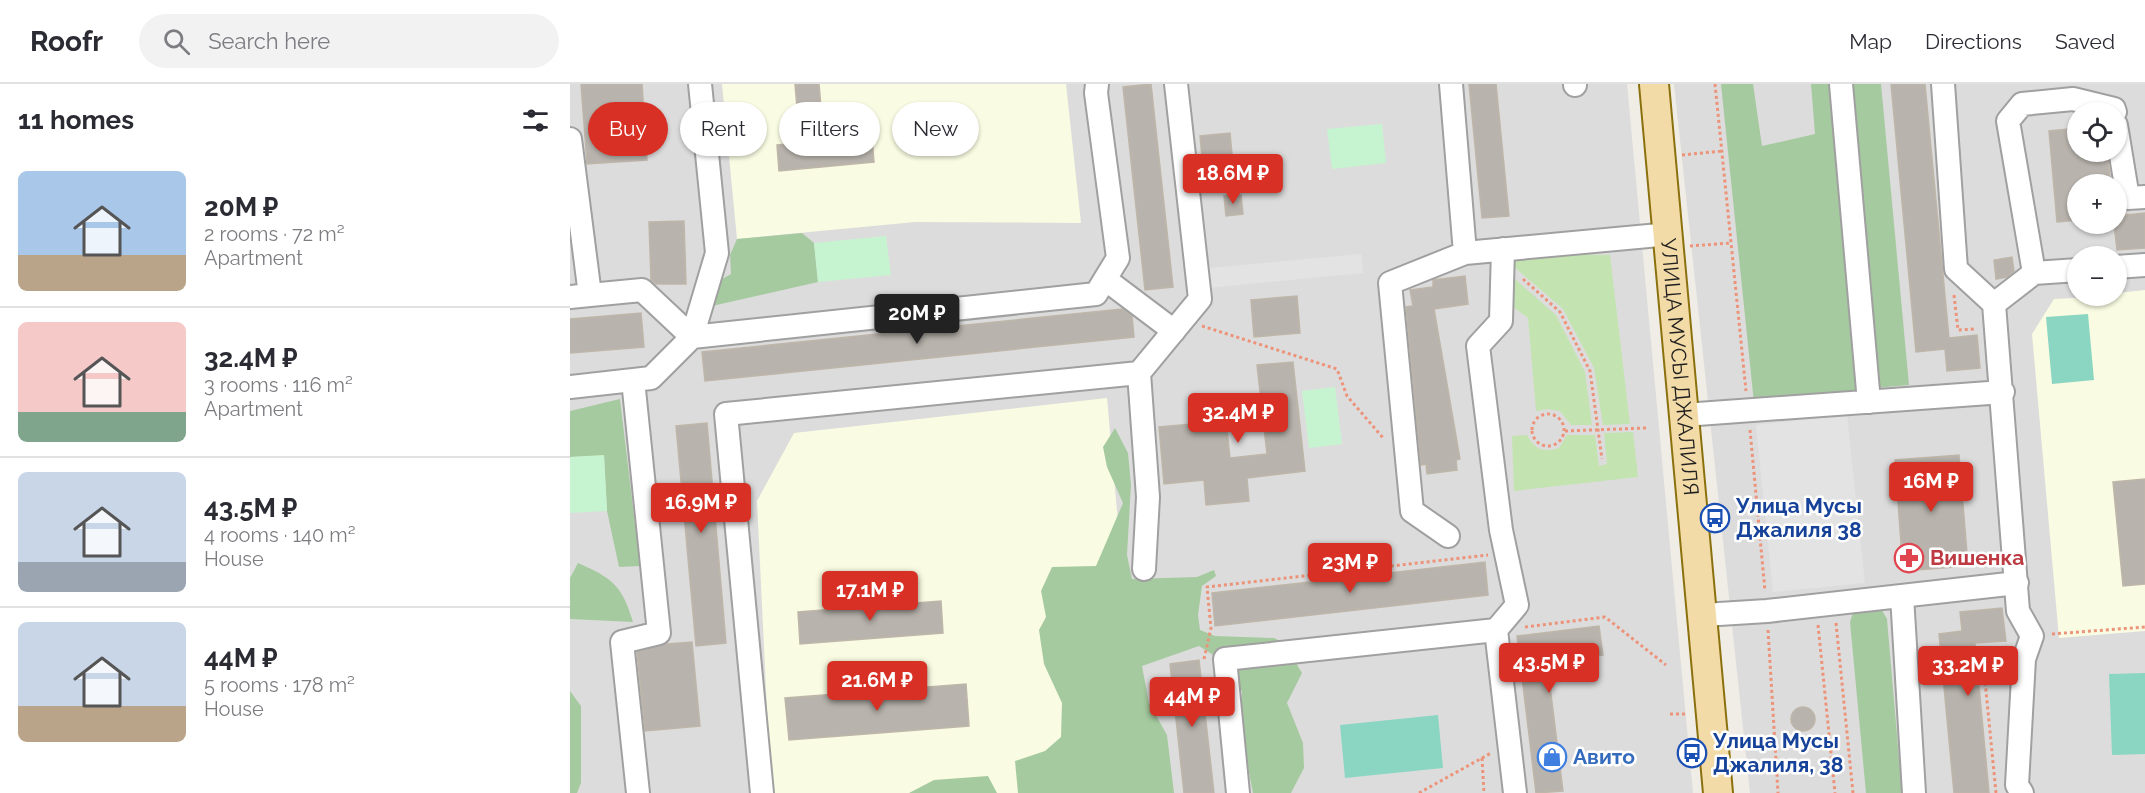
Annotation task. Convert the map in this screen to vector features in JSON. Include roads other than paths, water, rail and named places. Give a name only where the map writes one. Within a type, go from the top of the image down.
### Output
[{"type":"main road","name":"УЛИЦА МУСЫ ДЖАЛИЛЯ","points":[[1654,84],[1670,234],[1718,793]]},
{"type":"lane","points":[[570,387],[651,378],[692,337],[717,253],[700,84]]},
{"type":"lane","points":[[570,139],[580,296],[642,290],[692,337],[1096,294],[1118,258],[1096,93],[1097,84]]},
{"type":"lane","points":[[1144,569],[1148,497],[1139,373],[1200,299],[1176,84]]},
{"type":"lane","points":[[1450,84],[1465,253]]},
{"type":"lane","points":[[1841,84],[1869,402]]},
{"type":"lane","points":[[1942,84],[1956,269],[1994,304],[2003,392],[2018,611],[2023,641],[2018,785],[2022,793]]},
{"type":"lane","points":[[2034,273],[2008,121],[2022,104],[2073,99],[2085,102]]},
{"type":"lane","points":[[2122,162],[2128,198],[2145,197]]},
{"type":"lane","points":[[1448,536],[1412,510],[1390,283],[1465,253],[1503,256],[1670,234]]},
{"type":"lane","points":[[1238,793],[1225,659],[1499,626],[1517,605],[1501,530],[1478,346],[1501,321],[1503,256]]},
{"type":"lane","points":[[2127,266],[2145,265]]},
{"type":"lane","points":[[1994,304],[2034,273],[2067,271]]},
{"type":"lane","points":[[1105,279],[1178,325]]},
{"type":"lane","points":[[762,793],[726,414],[1139,373]]},
{"type":"lane","points":[[633,380],[659,633],[622,642],[638,793]]},
{"type":"lane","points":[[1684,415],[2003,392]]},
{"type":"lane","points":[[1703,615],[1767,611],[2017,584]]},
{"type":"lane","points":[[1902,596],[1914,793]]},
{"type":"lane","points":[[1499,626],[1515,793]]},
{"type":"place","name":"Улица Мусы Джалиля 38","points":[[1715,518]]},
{"type":"place","name":"Вишенка","points":[[1909,558]]},
{"type":"place","name":"Улица Мусы Джалиля, 38","points":[[1692,753]]},
{"type":"place","name":"Авито","points":[[1552,757]]}]
